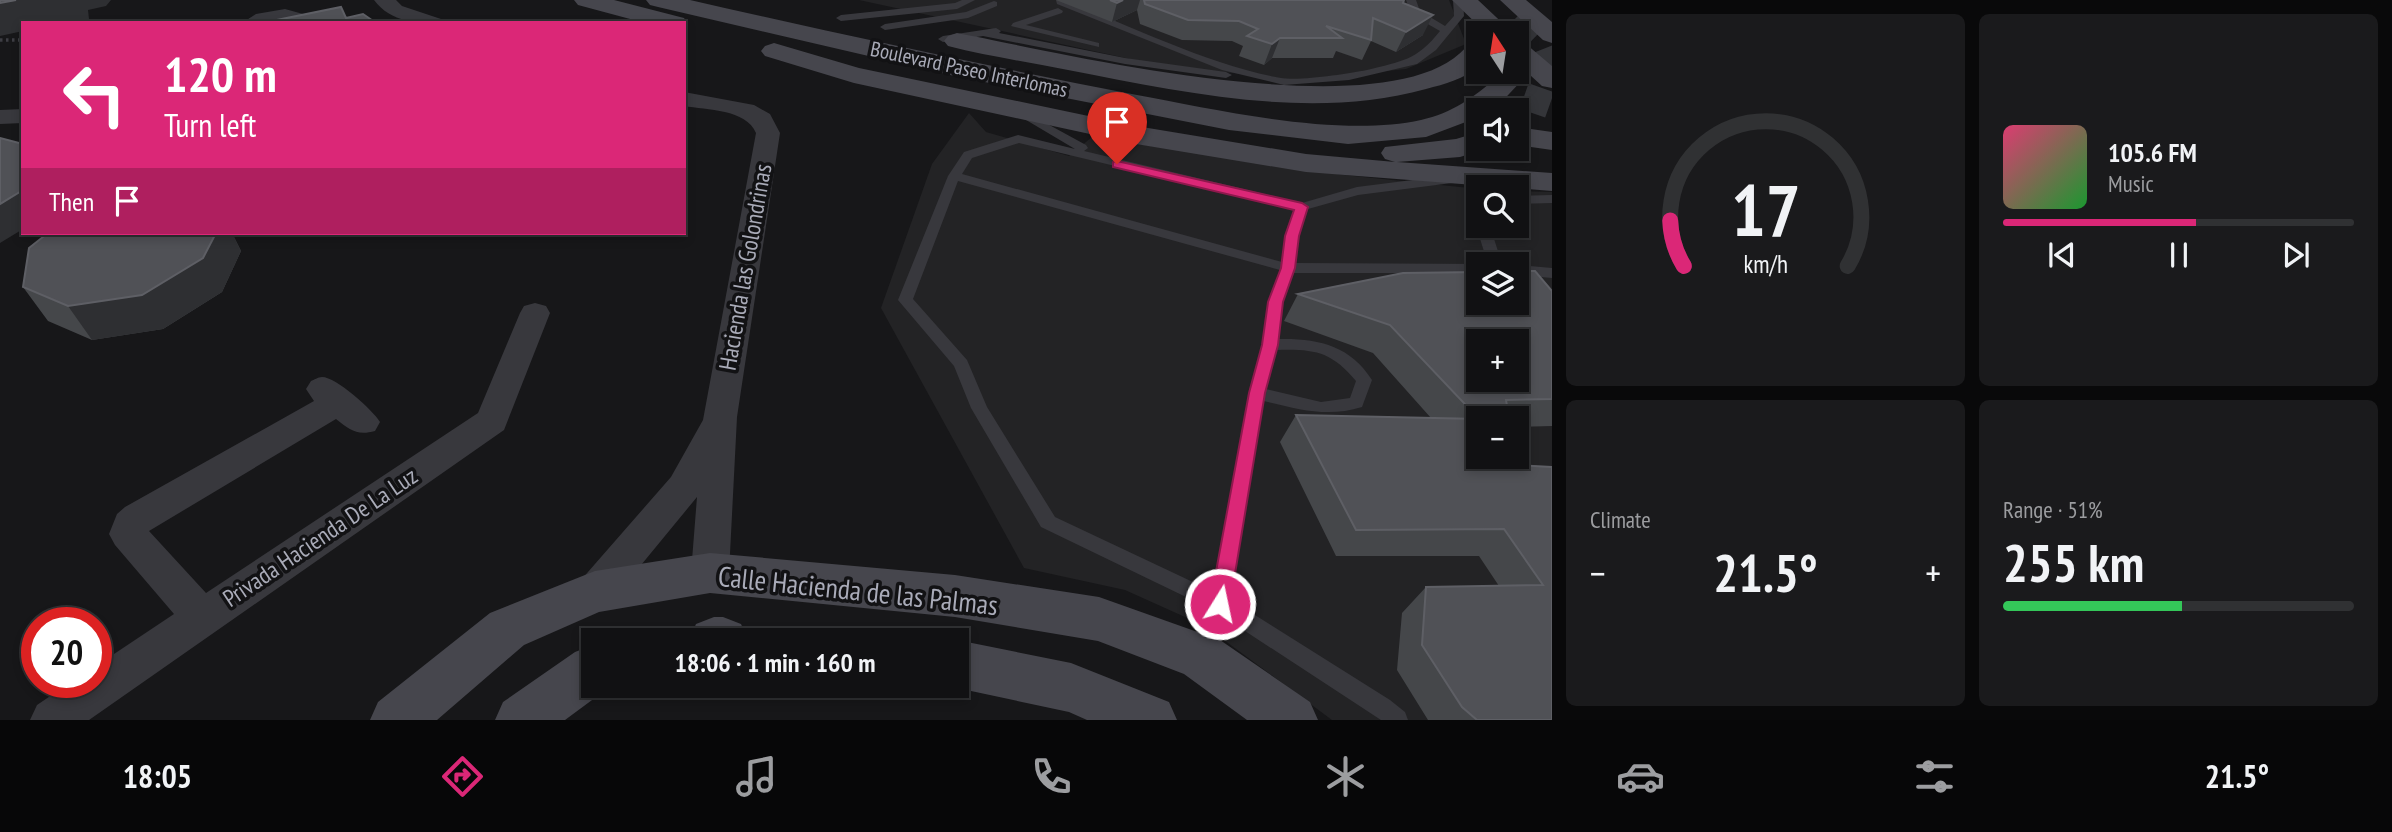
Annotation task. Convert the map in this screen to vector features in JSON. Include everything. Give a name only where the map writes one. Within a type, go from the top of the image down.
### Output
[{"type":"main road","points":[[586,0],[667,21]]},
{"type":"main road","name":"Boulevard Paseo Interlomas","points":[[658,0],[959,69],[1202,116],[1348,135],[1426,128],[1483,105],[1505,84]]},
{"type":"main road","points":[[756,0],[963,54],[1219,100],[1349,118],[1466,130]]},
{"type":"main road","points":[[1464,0],[1491,21]]},
{"type":"main road","points":[[706,12],[885,27],[1161,79],[1283,96],[1324,96],[1405,88],[1451,73],[1466,62]]},
{"type":"main road","name":"Boulevard Paseo Interlomas","points":[[706,12],[763,47],[854,75],[1136,135],[1306,163],[1552,182]]},
{"type":"main road","points":[[1530,31],[1552,35]]},
{"type":"main road","points":[[763,47],[1271,143],[1374,154],[1466,146]]},
{"type":"main road","points":[[1530,61],[1552,80]]},
{"type":"main road","points":[[1529,130],[1552,141]]},
{"type":"main road","name":"Calle Hacienda de las Palmas","points":[[397,720],[507,629],[595,592],[710,573],[955,596],[1099,619],[1202,657],[1291,720]]},
{"type":"main road","points":[[969,667],[1071,688],[1150,720]]},
{"type":"main road","points":[[522,720],[581,678]]},
{"type":"street","points":[[270,21],[289,19],[297,0]]},
{"type":"street","points":[[384,0],[395,10],[428,21]]},
{"type":"street","name":"Hacienda las Golondrinas","points":[[686,99],[746,110],[762,119],[768,134],[720,417],[710,573]]},
{"type":"street","points":[[0,117],[21,116]]},
{"type":"street","name":"Privada Hacienda De La Luz","points":[[52,720],[492,421],[535,313]]},
{"type":"street","points":[[202,617],[128,534],[130,526],[138,517],[340,404]]},
{"type":"street","name":"Hacienda las Golondrinas","points":[[595,592],[684,487],[720,417]]},
{"type":"lane","points":[[836,22],[957,6],[970,0]]},
{"type":"lane","points":[[1411,0],[1416,13],[1447,31]]},
{"type":"lane","points":[[1284,82],[1349,77],[1413,62],[1432,48],[1459,16],[1458,0]]},
{"type":"lane","points":[[885,27],[968,15],[995,4]]},
{"type":"lane","points":[[943,39],[987,34],[1016,26],[1059,6],[1226,68],[1284,82],[1324,96]]},
{"type":"lane","points":[[1016,26],[1154,61],[1299,88]]},
{"type":"lane","points":[[987,34],[1125,61],[1206,71]]},
{"type":"lane","points":[[1015,109],[1079,148],[1167,165],[1186,174],[1192,183]]},
{"type":"lane","points":[[1397,720],[1382,707],[1220,604],[1048,522],[979,408],[961,364],[905,300],[954,176],[968,155],[1018,139],[1192,183],[1302,207],[1357,191],[1463,177]]},
{"type":"lane","points":[[954,176],[1288,268],[1466,268]]},
{"type":"lane","points":[[1529,200],[1552,199]]},
{"type":"lane","points":[[1220,604],[1257,393],[1270,345],[1275,302],[1288,268],[1292,236],[1302,207]]},
{"type":"lane","points":[[1529,271],[1552,273]]},
{"type":"lane","points":[[1257,393],[1321,408],[1356,403],[1364,380],[1348,359],[1316,344],[1270,345]]},
{"type":"path","points":[[0,40],[21,40]]},
{"type":"shaded area","points":[[859,0],[1449,0],[1466,44],[1406,69],[1297,80],[1158,65]]},
{"type":"shaded area","points":[[969,113],[986,132],[1069,156],[1092,137],[1344,175],[1466,188],[1466,238],[1529,238],[1529,191],[1552,192],[1552,720],[1332,720],[1205,626],[1125,590],[1024,568],[881,308],[932,164]]},
{"type":"building","points":[[1144,0],[1404,0],[1403,3],[1433,15],[1406,32],[1373,18],[1371,40],[1326,26],[1342,38],[1280,38],[1272,44],[1247,36],[1258,29],[1239,21],[1188,20],[1145,4]]},
{"type":"building","points":[[341,7],[346,18],[363,14],[373,21],[272,21]]},
{"type":"building","points":[[0,138],[21,143],[21,191],[0,204]]},
{"type":"building","points":[[45,235],[215,235],[203,258],[142,295],[68,306],[23,287],[29,248]]},
{"type":"building","points":[[1529,271],[1535,271],[1552,291],[1552,399],[1506,400],[1507,406],[1467,406],[1390,325],[1298,294],[1403,273],[1466,272],[1466,315],[1529,315]]},
{"type":"building","points":[[1296,415],[1466,419],[1466,469],[1552,467],[1552,720],[1477,720],[1462,707],[1422,645],[1426,587],[1543,585],[1504,529],[1356,530]]},
{"type":"tunnel","points":[[1514,20],[1541,46],[1549,66],[1530,120]]},
{"type":"route","points":[[1117,164],[1302,207],[1292,236],[1288,268],[1275,302],[1270,345],[1257,393],[1220,604]]}]
